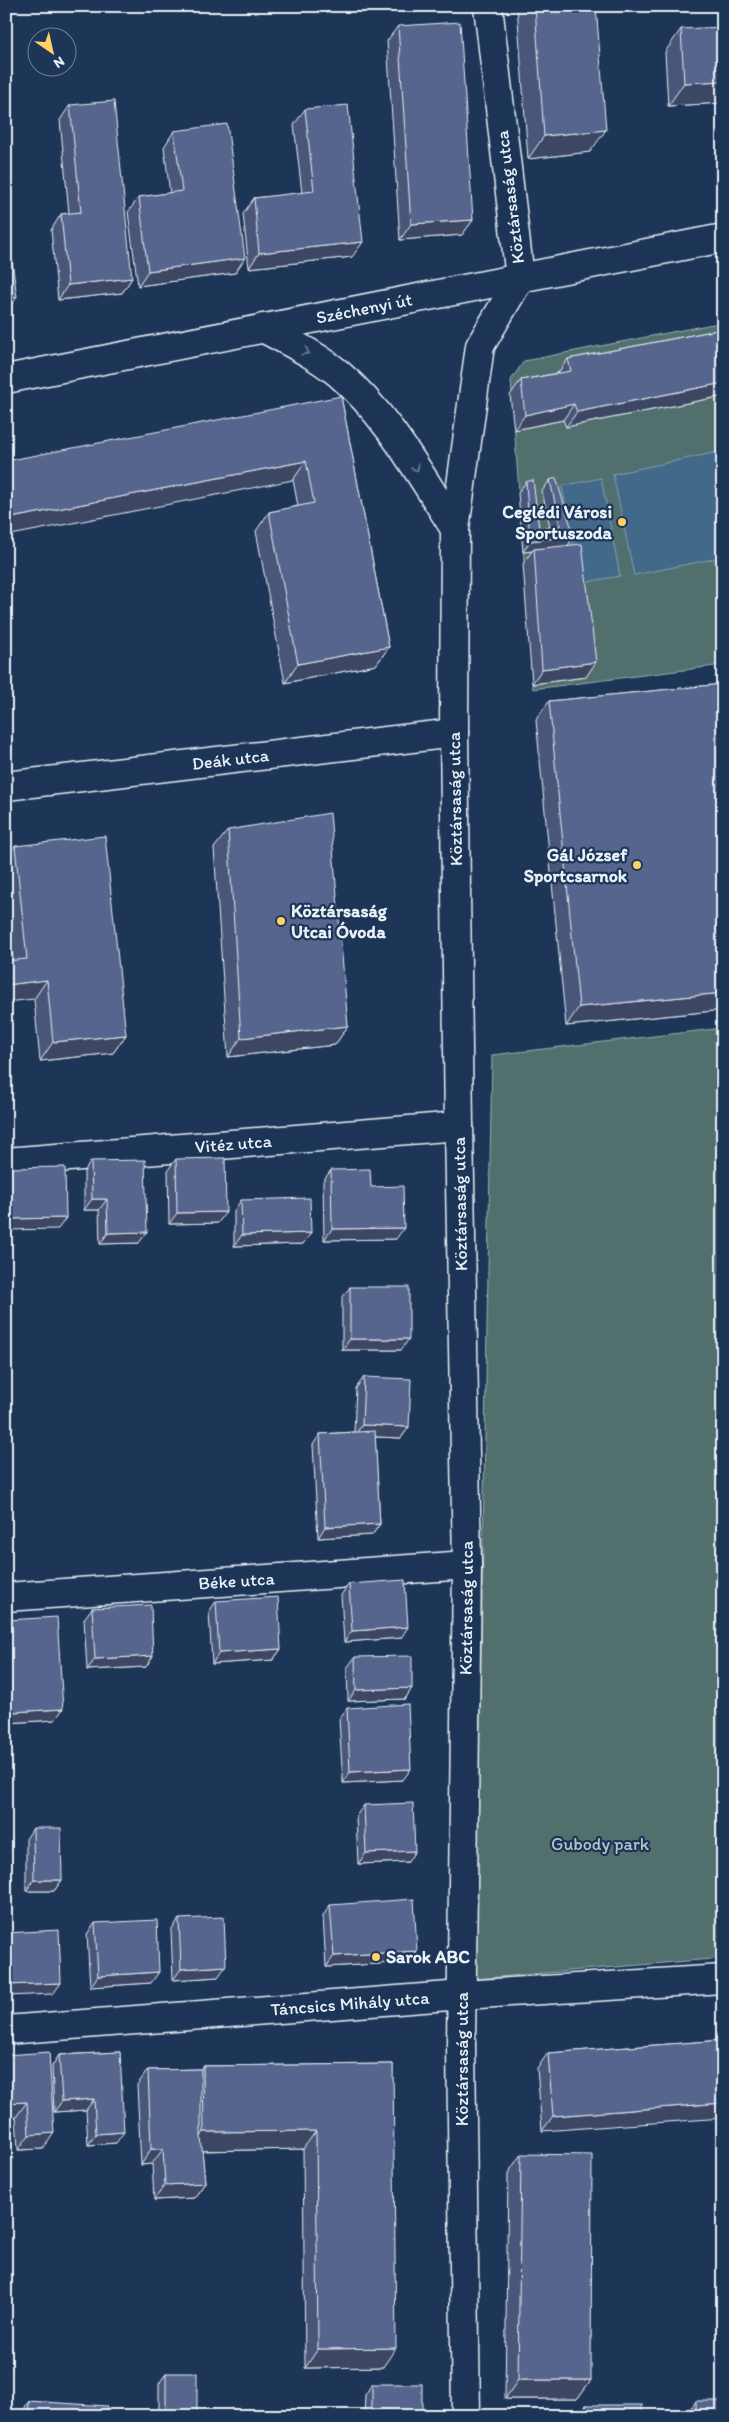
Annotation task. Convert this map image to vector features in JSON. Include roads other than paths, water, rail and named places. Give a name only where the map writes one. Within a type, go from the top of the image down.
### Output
[{"type":"street","name":"Köztársaság utca","points":[[466,2416],[462,1995],[468,1565],[459,1126],[454,733],[455,529],[480,346],[520,278],[488,6]]},
{"type":"street","name":"Széchenyi út","points":[[6,379],[723,238]]},
{"type":"street","points":[[263,328],[319,359],[340,374],[385,422],[455,529]]},
{"type":"street","name":"Deák utca","points":[[6,786],[454,733]]},
{"type":"street","name":"Vitéz utca","points":[[6,1162],[459,1126]]},
{"type":"street","name":"Béke utca","points":[[6,1597],[468,1565]]},
{"type":"street","name":"Táncsics Mihály utca","points":[[6,2030],[462,1995],[723,1979]]},
{"type":"water","points":[[723,451],[723,557],[634,575],[613,474]]},
{"type":"water","points":[[601,478],[620,576],[581,583],[562,486]]},
{"type":"place","name":"Ceglédi Városi Sportuszoda","points":[[622,522]]},
{"type":"place","name":"Gál József Sportcsarnok","points":[[637,865]]},
{"type":"place","name":"Köztársaság Utcai Óvoda","points":[[281,921]]},
{"type":"place","name":"Sarok ABC","points":[[376,1957]]},
{"type":"park label","name":"Gubody park","points":[[600,1844]]}]
